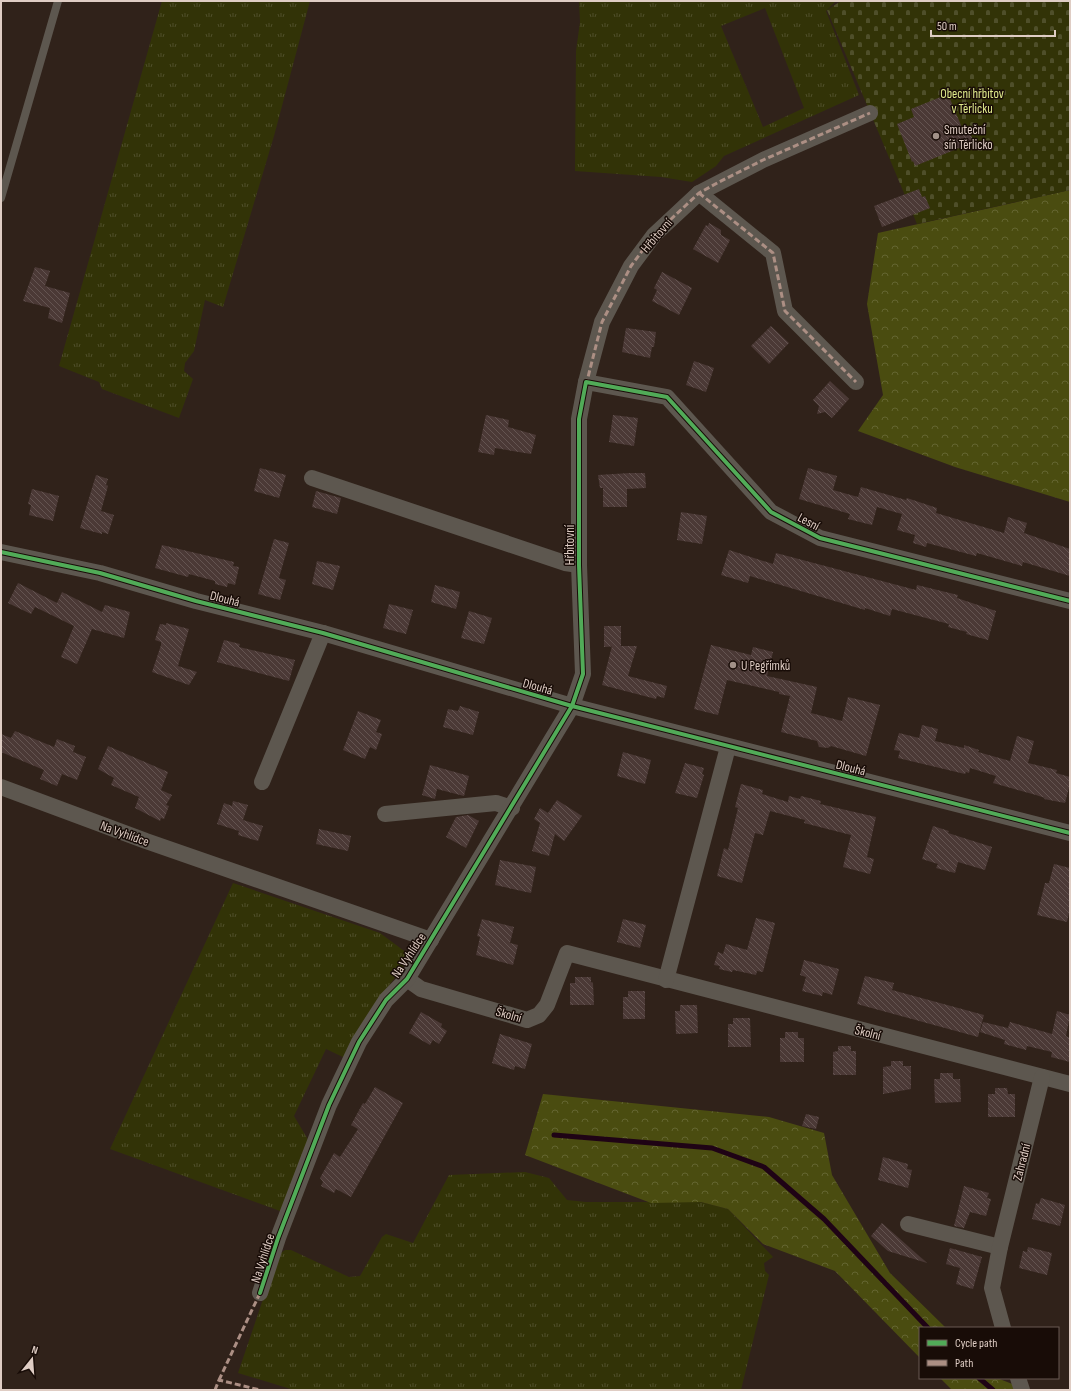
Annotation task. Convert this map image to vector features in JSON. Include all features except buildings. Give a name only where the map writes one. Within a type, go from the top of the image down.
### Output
[{"type":"street","name":"Hřbitovní","points":[[572,706],[583,674],[579,565],[580,419],[586,382],[602,322],[631,266],[654,235],[699,193],[763,160],[870,113]]},
{"type":"street","points":[[699,193],[773,253],[785,311],[856,382]]},
{"type":"street","name":"Lesní","points":[[586,382],[667,397],[771,512],[820,538],[1049,598],[1070,601]]},
{"type":"street","name":"Hřbitovní","points":[[312,478],[565,563],[579,565]]},
{"type":"street","name":"Dlouhá","points":[[1,552],[100,573],[196,601],[323,633],[572,706],[1070,833]]},
{"type":"street","points":[[262,782],[323,633]]},
{"type":"street","name":"Na Vyhlídce","points":[[260,1293],[278,1238],[327,1112],[359,1042],[386,1000],[408,979],[572,706]]},
{"type":"street","points":[[666,980],[728,746]]},
{"type":"street","name":"Na Vyhlídce","points":[[1,787],[146,841],[431,940]]},
{"type":"street","points":[[385,814],[496,804],[512,808]]},
{"type":"street","name":"Školní","points":[[408,979],[421,989],[527,1020],[539,1015],[547,1005],[567,953],[1070,1084]]},
{"type":"street","name":"Zahradní","points":[[1003,1327],[992,1288],[1000,1247],[1042,1077]]},
{"type":"street","points":[[908,1224],[1000,1247]]},
{"type":"street","points":[[1018,1379],[1022,1390]]},
{"type":"lane","points":[[1,198],[58,1]]},
{"type":"green space","points":[[162,1],[310,1],[274,136],[223,307],[205,300],[194,351],[185,363],[184,371],[193,379],[179,418],[102,389],[99,382],[59,366]]},
{"type":"green space","points":[[579,1],[836,1],[826,11],[859,95],[724,156],[716,166],[692,182],[661,177],[575,171],[576,51],[580,22]],"holes":[[[765,8],[804,108],[763,127],[721,26]]]},
{"type":"green space","name":"Obecní hřbitov v Těrlicku","points":[[841,1],[1070,1],[1070,190],[917,224],[827,10]]},
{"type":"green space","points":[[1070,190],[1070,502],[955,467],[858,431],[883,395],[867,304],[878,233]]},
{"type":"green space","points":[[233,883],[380,933],[411,956],[373,1007],[345,1058],[326,1049],[294,1116],[310,1143],[284,1209],[280,1211],[110,1149]]},
{"type":"green space","points":[[543,1094],[769,1117],[824,1133],[832,1175],[890,1273],[945,1327],[919,1327],[919,1357],[835,1271],[763,1244],[728,1209],[701,1202],[651,1203],[525,1155]]},
{"type":"green space","points":[[525,1172],[549,1178],[567,1200],[586,1202],[701,1202],[728,1209],[773,1257],[764,1263],[765,1271],[769,1275],[741,1390],[294,1390],[238,1373],[278,1255],[285,1250],[291,1250],[349,1277],[360,1276],[382,1237],[386,1234],[413,1243],[449,1175]]},
{"type":"green space","points":[[941,1379],[1000,1379],[1028,1390],[952,1390]]},
{"type":"waterway","points":[[554,1135],[712,1148],[764,1167],[824,1219],[927,1327]]},
{"type":"waterway","points":[[980,1379],[993,1390]]},
{"type":"marked path","points":[[586,385],[602,322],[631,266],[654,235],[699,193],[763,160],[870,113]]},
{"type":"marked path","points":[[699,193],[773,253],[785,311],[856,382]]},
{"type":"marked path","points":[[219,1380],[260,1293]]},
{"type":"marked path","points":[[215,1390],[219,1380],[260,1390]]},
{"type":"cycle path","points":[[260,1293],[278,1238],[329,1105],[359,1042],[386,1000],[407,979],[572,706],[583,674],[579,565],[579,419],[586,382],[667,397],[771,512],[820,538],[1070,601]]},
{"type":"cycle path","points":[[1,552],[100,573],[196,601],[323,633],[572,706],[1070,833]]},
{"type":"place","name":"Smuteční síň Těrlicko","points":[[936,136]]},
{"type":"place","name":"U Pegřímků","points":[[733,665]]}]
